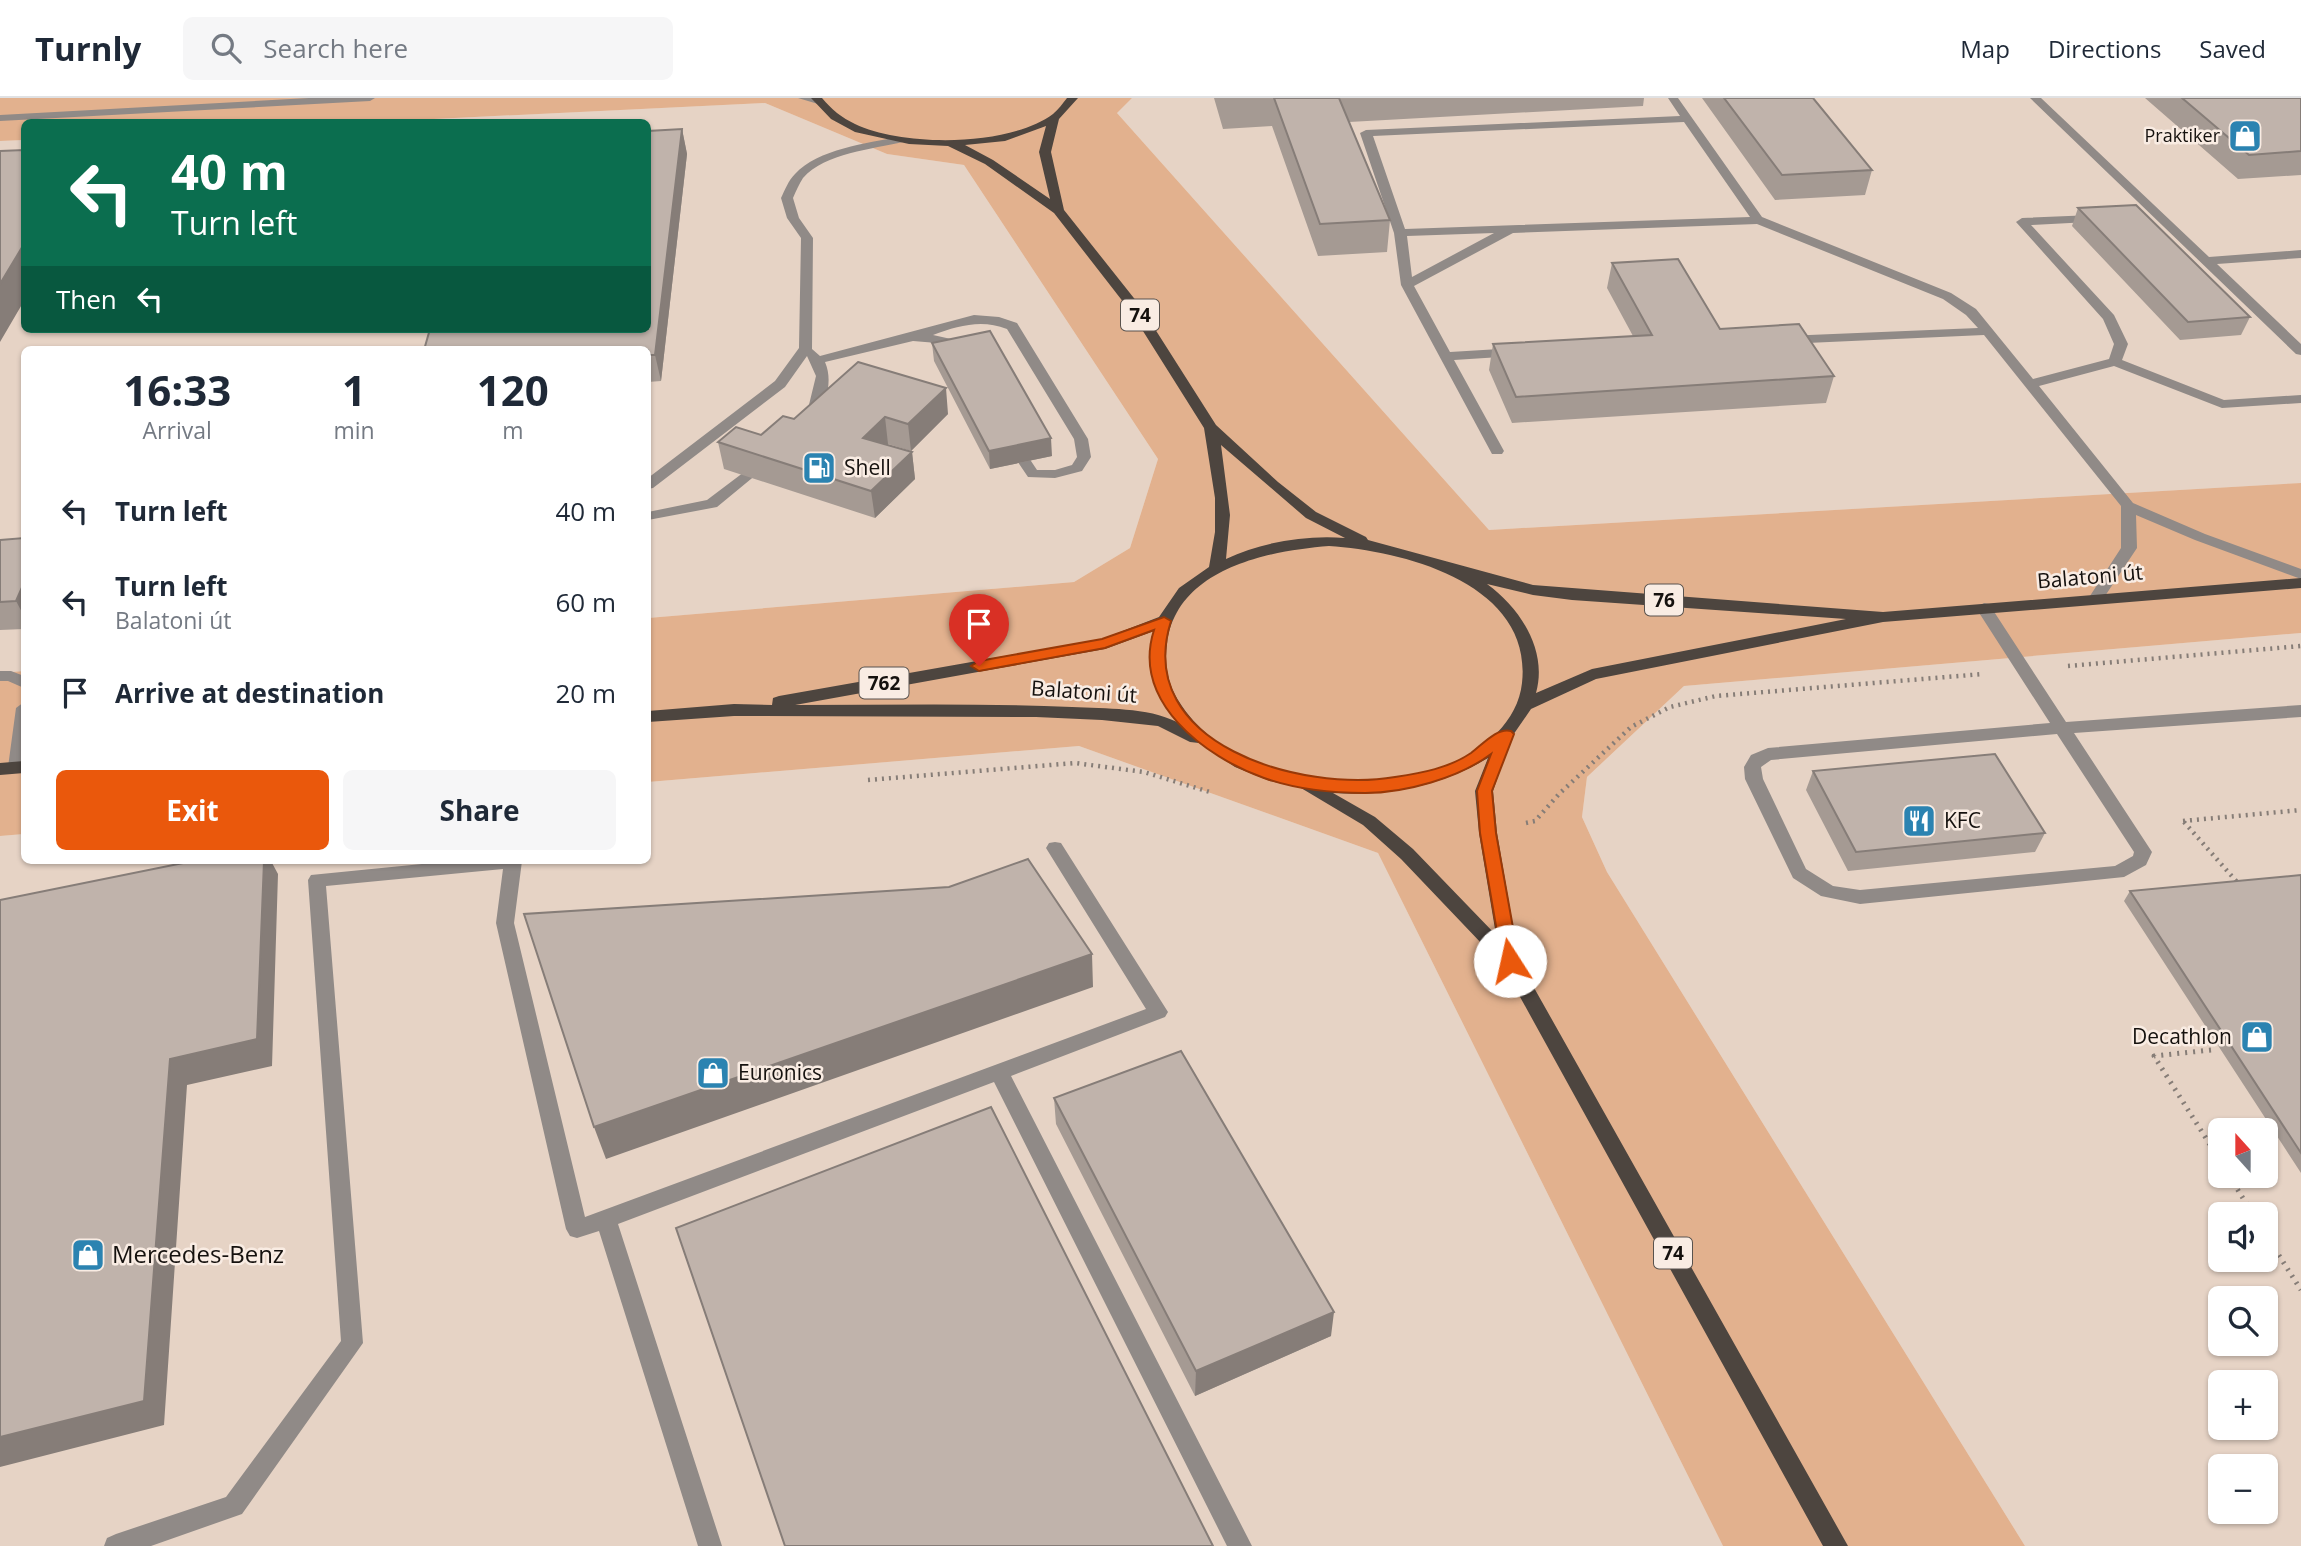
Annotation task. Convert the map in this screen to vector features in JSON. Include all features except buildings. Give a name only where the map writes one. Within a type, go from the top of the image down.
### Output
[{"type":"main road","name":"74","points":[[817,99],[836,117],[857,130],[900,140],[951,143],[1012,136],[1054,117],[1073,98]]},
{"type":"main road","name":"74","points":[[1054,117],[1045,152],[1058,210]]},
{"type":"main road","name":"74","points":[[951,143],[989,162],[1058,210],[1136,310],[1211,428],[1273,485],[1311,515],[1370,544]]},
{"type":"main road","name":"74","points":[[1211,428],[1223,487],[1224,539],[1216,569]]},
{"type":"main road","name":"74","points":[[1506,734],[1462,766],[1433,777],[1402,784],[1368,788],[1300,782],[1269,774],[1215,747],[1192,729],[1174,708],[1162,687],[1157,664],[1157,643],[1164,621],[1185,593],[1216,569],[1243,556],[1283,546],[1338,542],[1370,544],[1398,550],[1449,567],[1496,599],[1513,618],[1525,639],[1531,661],[1531,684],[1525,705],[1506,734],[1484,791],[1488,833],[1510,961]]},
{"type":"main road","name":"76","points":[[1449,567],[1529,589],[1582,596],[1882,617]]},
{"type":"main road","name":"Balatoni út","points":[[1882,617],[2301,583]]},
{"type":"main road","name":"76","points":[[1525,705],[1592,674],[1882,617]]},
{"type":"main road","name":"Balatoni út","points":[[734,710],[1105,644],[1164,621]]},
{"type":"main road","name":"Balatoni út","points":[[651,717],[734,710],[1102,713],[1161,721],[1215,747]]},
{"type":"main road","name":"74","points":[[1300,782],[1369,821],[1407,854],[1510,961],[1836,1546]]},
{"type":"street","points":[[0,118],[370,98]]},
{"type":"street","points":[[803,98],[817,99]]},
{"type":"street","points":[[1673,98],[1758,220]]},
{"type":"street","points":[[2035,98],[2301,351]]},
{"type":"street","points":[[1497,451],[1407,285],[1400,233],[1366,133],[1688,119]]},
{"type":"street","points":[[651,483],[780,384],[806,348],[807,238],[793,218],[787,198],[798,176],[833,157],[861,147],[900,140]]},
{"type":"street","points":[[2089,218],[2022,222],[2109,318],[2121,344],[2115,362]]},
{"type":"street","points":[[1400,233],[1758,220],[1947,296],[1971,312],[1988,331],[2129,506],[2200,537],[2301,574]]},
{"type":"street","points":[[1407,285],[1511,229]]},
{"type":"street","points":[[2206,261],[2301,254]]},
{"type":"street","points":[[818,360],[913,337],[949,323],[976,319],[999,320],[1012,326],[1081,439],[1084,457],[1077,468],[1055,474],[1032,474],[1006,431]]},
{"type":"street","points":[[1775,340],[1988,331]]},
{"type":"street","points":[[913,337],[940,339],[954,344],[969,364]]},
{"type":"street","points":[[801,431],[811,423],[825,379],[818,360],[806,348]]},
{"type":"street","points":[[1446,356],[1528,352]]},
{"type":"street","points":[[2030,384],[2115,362],[2221,404],[2301,399]]},
{"type":"street","points":[[651,515],[712,504],[771,456]]},
{"type":"street","points":[[2096,599],[2129,548],[2129,506]]},
{"type":"street","points":[[1984,608],[2023,670],[2062,728],[2139,844],[2143,852],[2140,860],[2118,872],[1860,897],[1823,891],[1800,873],[1754,779],[1752,768],[1756,759],[1768,754],[2062,728],[2301,711]]},
{"type":"street","points":[[0,676],[11,676],[21,681]]},
{"type":"street","points":[[14,768],[21,726]]},
{"type":"street","points":[[513,864],[505,923],[577,1229],[1158,1012],[1055,848]]},
{"type":"street","points":[[116,1546],[234,1506],[352,1343],[317,880],[482,864]]},
{"type":"street","points":[[999,1072],[1240,1546]]},
{"type":"street","points":[[606,1219],[710,1546]]},
{"type":"path","points":[[1488,833],[1535,821],[1559,794],[1631,727],[1670,707],[1716,696],[2301,646]]},
{"type":"path","points":[[868,780],[1075,763],[1144,772],[1224,797]]},
{"type":"path","points":[[2244,890],[2183,821],[2301,810]]},
{"type":"path","points":[[2208,1141],[2154,1056],[2211,1050]]},
{"type":"path","points":[[2278,1254],[2301,1290]]},
{"type":"shaded area","points":[[0,98],[1132,98],[1117,113],[1489,530],[2301,483],[2301,633],[1684,686],[1587,777],[1582,817],[1607,872],[2025,1546],[1723,1546],[1378,853],[1079,746],[651,782],[651,618],[1074,582],[1130,548],[1158,459],[964,165],[887,154],[765,103],[435,119],[21,119],[21,140],[0,141]]},
{"type":"shaded area","points":[[1132,98],[2301,98],[2301,483],[1489,530],[1117,113]]},
{"type":"shaded area","points":[[765,103],[887,154],[964,165],[1158,459],[1130,548],[1074,582],[651,618],[651,346],[21,346],[21,671],[0,673],[0,141],[21,140],[21,333],[651,333],[651,119],[435,119]]},
{"type":"shaded area","points":[[2301,633],[2301,1546],[2025,1546],[1607,872],[1582,817],[1587,777],[1684,686]]},
{"type":"shaded area","points":[[21,671],[21,834],[0,836],[0,673]]},
{"type":"shaded area","points":[[1079,746],[1378,853],[1723,1546],[0,1546],[0,836],[21,834],[21,864],[651,864],[651,782]]},
{"type":"place","name":"Praktiker","points":[[2245,136]]},
{"type":"place","name":"Shell","points":[[819,468]]},
{"type":"place","name":"KFC","points":[[1919,821]]},
{"type":"place","name":"Decathlon","points":[[2257,1037]]},
{"type":"place","name":"Euronics","points":[[713,1073]]},
{"type":"place","name":"Mercedes-Benz","points":[[88,1255]]},
{"type":"route","points":[[979,666],[1105,644],[1164,621],[1157,643],[1157,664],[1162,687],[1174,708],[1192,729],[1227,755],[1269,774],[1334,787],[1368,788],[1433,777],[1474,759],[1506,734],[1484,791],[1488,833],[1510,961]]}]
